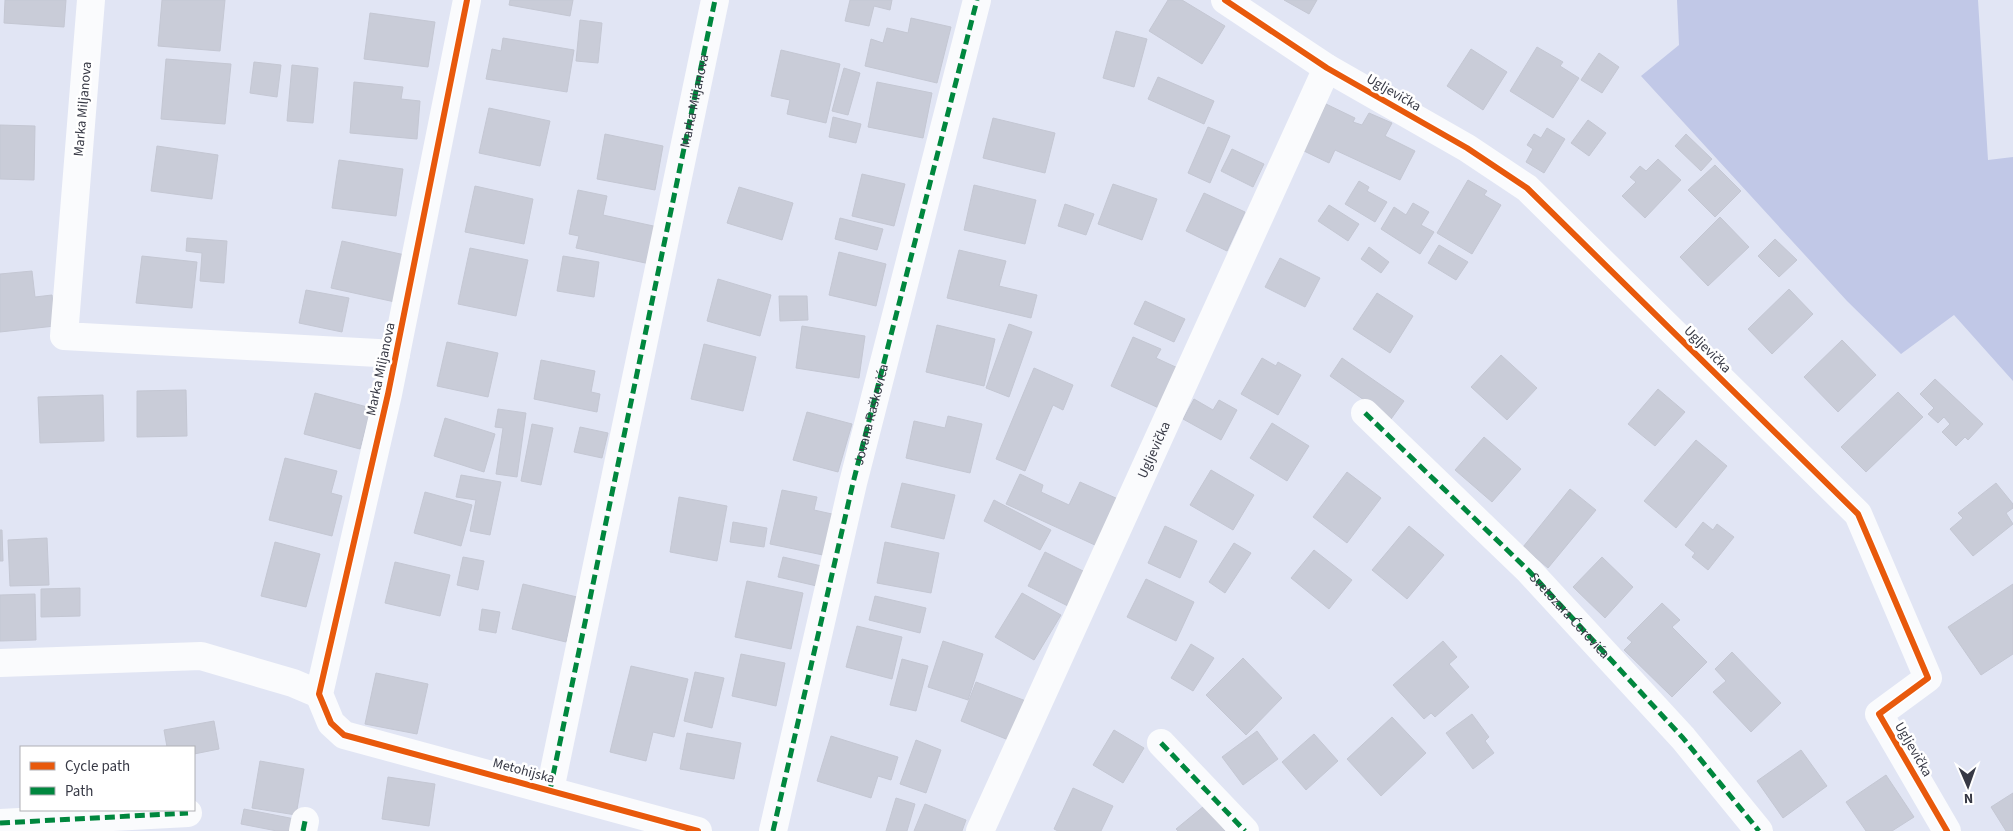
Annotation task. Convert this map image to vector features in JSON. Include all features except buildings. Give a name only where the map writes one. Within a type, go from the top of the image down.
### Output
[{"type":"street","name":"Marka Miljanova","points":[[91,0],[64,336],[396,354]]},
{"type":"street","name":"Marka Miljanova","points":[[319,694],[396,354],[467,0]]},
{"type":"street","name":"Marka Miljanova","points":[[550,790],[715,0]]},
{"type":"street","name":"Jovana Raškovića","points":[[773,831],[853,483],[977,0]]},
{"type":"street","name":"Ugljevička","points":[[1225,0],[1327,68],[1466,148],[1526,188],[1858,514],[1928,678],[1879,714],[1947,831]]},
{"type":"street","name":"Ugljevička","points":[[980,831],[1327,68]]},
{"type":"street","name":"Svetozara Ćorovića","points":[[1365,413],[1529,571],[1683,738],[1759,831]]},
{"type":"street","points":[[0,663],[201,656],[293,682],[319,694]]},
{"type":"street","name":"Metohijska","points":[[319,694],[331,723],[344,735],[698,831]]},
{"type":"street","points":[[1161,744],[1244,831]]},
{"type":"street","points":[[0,823],[188,814]]},
{"type":"shaded area","points":[[1677,0],[1978,0],[1988,160],[2013,157],[2013,381],[1954,315],[1901,354],[1847,301],[1641,76],[1679,45]]},
{"type":"marked path","points":[[550,790],[715,0]]},
{"type":"marked path","points":[[773,831],[853,483],[977,0]]},
{"type":"marked path","points":[[1365,413],[1529,571],[1683,738],[1759,831]]},
{"type":"marked path","points":[[1161,743],[1245,831]]},
{"type":"marked path","points":[[0,823],[188,813]]},
{"type":"marked path","points":[[303,831],[305,821]]},
{"type":"cycle path","points":[[467,0],[388,394],[319,694],[331,723],[344,735],[698,831]]},
{"type":"cycle path","points":[[1225,0],[1327,68],[1467,148],[1527,188],[1858,514],[1928,678],[1879,714],[1947,831]]}]
